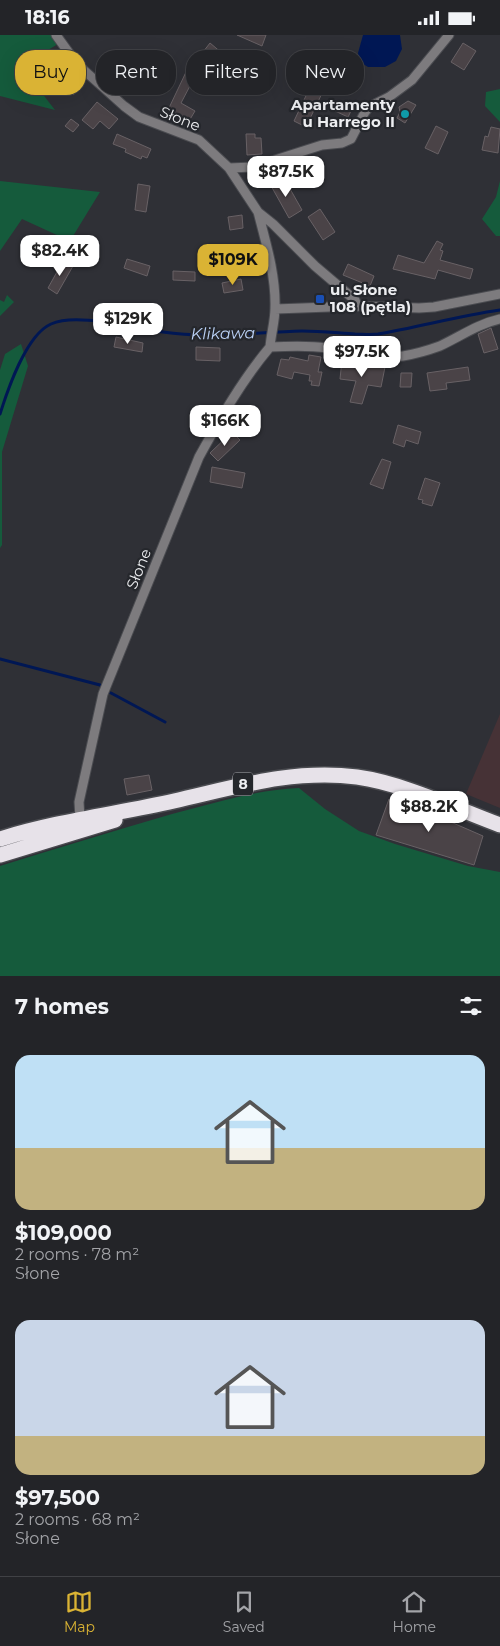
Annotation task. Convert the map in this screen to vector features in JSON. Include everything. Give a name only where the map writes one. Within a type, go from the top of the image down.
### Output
[{"type":"highway","name":"8","points":[[0,839],[80,825],[266,779],[313,775],[371,780],[403,789],[500,825]]},
{"type":"highway","name":"8","points":[[0,855],[80,825]]},
{"type":"street","name":"Słone","points":[[56,35],[77,64],[124,106],[139,117],[199,140],[228,168],[258,212],[274,224],[315,266],[355,300],[357,306]]},
{"type":"street","points":[[228,168],[253,167],[322,145],[342,143],[351,139],[364,112],[412,80],[449,35]]},
{"type":"street","name":"Słone","points":[[80,825],[79,802],[104,693],[199,457],[270,342],[275,309],[274,290],[268,251],[258,212]]},
{"type":"street","points":[[275,309],[357,306],[434,307],[500,294]]},
{"type":"street","points":[[270,342],[328,348],[370,357],[386,358],[404,356],[439,346],[476,327],[500,319]]},
{"type":"shaded area","points":[[363,35],[400,35],[402,49],[396,61],[385,67],[368,67],[364,64],[364,50],[359,50]]},
{"type":"shaded area","points":[[500,714],[500,808],[466,794]]},
{"type":"green space","points":[[0,35],[51,35],[58,44],[48,50],[15,50],[15,95],[43,95],[55,110],[0,96]]},
{"type":"green space","points":[[500,89],[500,122],[485,106],[486,92]]},
{"type":"green space","points":[[0,181],[100,192],[70,241],[22,219],[0,251]]},
{"type":"green space","points":[[500,181],[500,236],[496,236],[482,219],[496,197]]},
{"type":"green space","points":[[7,295],[14,302],[0,316],[0,300],[4,302]]},
{"type":"green space","points":[[21,344],[28,366],[2,452],[2,545],[0,548],[0,370],[5,354]]},
{"type":"green space","points":[[299,788],[325,809],[359,831],[468,866],[500,872],[500,976],[0,976],[0,866],[219,801],[266,791]]},
{"type":"building","points":[[237,35],[266,35],[262,46]]},
{"type":"building","points":[[210,43],[218,50],[205,50]]},
{"type":"building","points":[[463,43],[476,51],[464,70],[451,62]]},
{"type":"building","points":[[186,72],[186,94],[181,103],[195,111],[189,121],[168,110]]},
{"type":"building","points":[[306,95],[321,95],[306,127],[294,121]]},
{"type":"building","points":[[340,101],[353,107],[348,117],[335,111]]},
{"type":"building","name":"Apartamenty u Harrego II","points":[[408,101],[416,105],[405,123],[397,118],[400,112],[399,107]]},
{"type":"building","points":[[97,102],[118,119],[109,129],[100,121],[93,129],[82,120]]},
{"type":"building","points":[[71,119],[79,125],[73,132],[65,126]]},
{"type":"building","points":[[436,126],[448,132],[438,154],[425,148]]},
{"type":"building","points":[[491,127],[500,129],[498,153],[482,150],[485,136],[488,137]]},
{"type":"building","points":[[117,134],[151,149],[147,158],[142,156],[141,159],[125,152],[126,149],[113,144]]},
{"type":"building","points":[[246,134],[255,134],[255,138],[261,138],[262,154],[247,155]]},
{"type":"building","points":[[278,179],[280,183],[285,180],[302,210],[289,218],[270,184]]},
{"type":"building","points":[[138,184],[150,186],[146,212],[135,210]]},
{"type":"building","points":[[320,209],[335,232],[323,240],[308,217]]},
{"type":"building","points":[[242,215],[243,228],[230,230],[228,217]]},
{"type":"building","points":[[437,241],[443,244],[440,250],[443,251],[440,260],[473,269],[470,279],[438,270],[435,279],[393,269],[398,255],[424,263]]},
{"type":"building","points":[[127,259],[150,266],[147,276],[124,268]]},
{"type":"building","points":[[63,261],[73,266],[57,294],[48,288]]},
{"type":"building","points":[[257,261],[259,273],[237,276],[236,264]]},
{"type":"building","points":[[348,264],[374,276],[370,286],[343,275]]},
{"type":"building","points":[[173,271],[195,272],[195,281],[173,280]]},
{"type":"building","points":[[241,279],[243,290],[224,293],[222,283]]},
{"type":"building","points":[[491,328],[498,349],[484,353],[478,334]]},
{"type":"building","points":[[116,337],[143,343],[142,352],[114,347]]},
{"type":"building","points":[[196,347],[220,348],[220,361],[196,360]]},
{"type":"building","points":[[309,355],[321,357],[318,372],[322,372],[319,386],[311,385],[312,381],[309,381],[310,375],[294,372],[292,379],[277,375],[281,359],[289,360],[290,357],[308,361]]},
{"type":"building","points":[[342,360],[385,367],[381,387],[368,385],[362,404],[350,402],[356,381],[340,379]]},
{"type":"building","points":[[468,367],[470,380],[446,383],[447,389],[430,391],[427,373]]},
{"type":"building","points":[[401,373],[412,373],[411,387],[400,387]]},
{"type":"building","points":[[398,425],[421,432],[418,444],[406,440],[404,447],[393,443]]},
{"type":"building","points":[[232,432],[240,440],[218,461],[210,453]]},
{"type":"building","points":[[382,459],[391,462],[383,489],[370,484]]},
{"type":"building","points":[[212,467],[245,473],[242,488],[210,482]]},
{"type":"building","points":[[425,478],[440,483],[432,506],[422,503],[423,500],[418,499]]},
{"type":"building","points":[[149,775],[152,790],[127,795],[124,779]]},
{"type":"building","points":[[389,799],[437,816],[483,836],[474,865],[376,835]]},
{"type":"waterway","name":"Klikawa","points":[[0,414],[19,364],[26,351],[42,330],[51,324],[62,321],[90,320],[163,332],[197,335],[302,331],[378,334],[500,310]]},
{"type":"waterway","points":[[0,659],[100,685]]},
{"type":"waterway","points":[[111,693],[165,722]]},
{"type":"place","name":"Apartamenty u Harrego II","points":[[405,114]]},
{"type":"place","name":"ul. Słone 108 (pętla)","points":[[320,299]]}]
